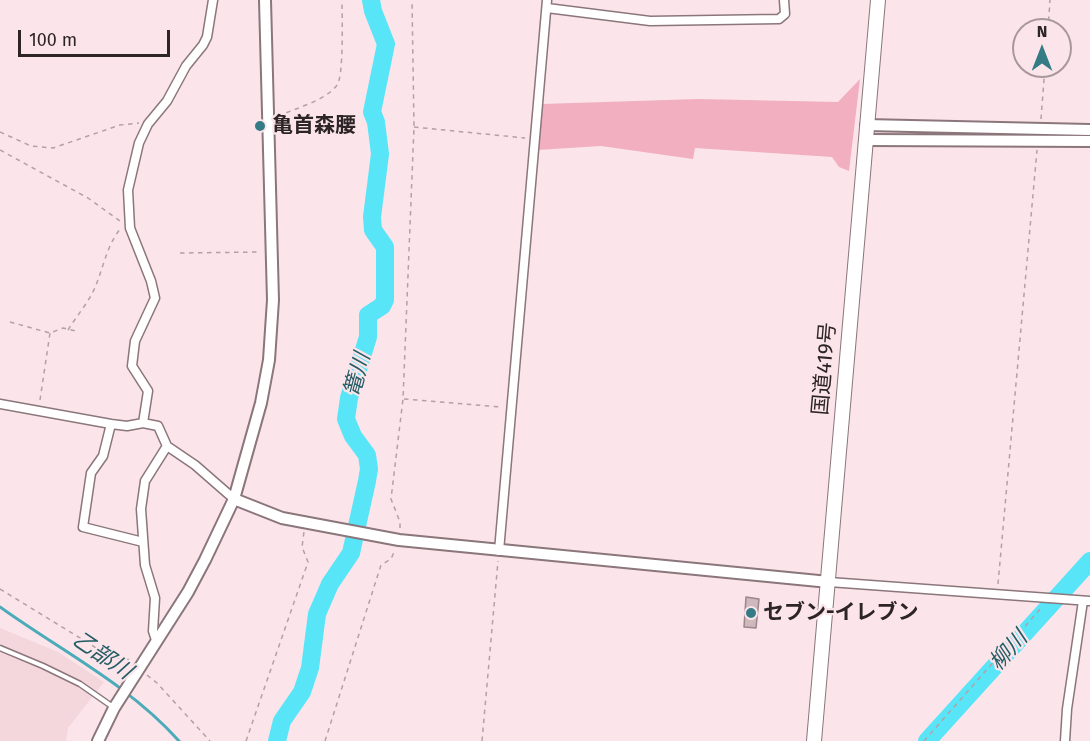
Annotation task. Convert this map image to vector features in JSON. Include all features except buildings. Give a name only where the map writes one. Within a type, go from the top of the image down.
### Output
[{"type":"highway","name":"国道419号","points":[[814,741],[878,0]]},
{"type":"street","points":[[144,423],[148,391],[132,366],[135,341],[155,298],[151,281],[130,228],[128,190],[139,143],[148,124],[176,89],[191,58],[207,37],[213,0]]},
{"type":"street","points":[[98,741],[114,708],[188,592],[234,499],[252,438],[269,360],[273,300],[266,0]]},
{"type":"street","points":[[499,551],[547,4],[650,21],[712,21],[779,19],[785,14],[784,0]]},
{"type":"street","points":[[867,125],[1090,130]]},
{"type":"street","points":[[865,140],[1090,141]]},
{"type":"street","points":[[0,404],[66,414],[111,424],[127,426],[144,423],[158,426],[167,446],[195,465],[234,499],[262,512],[306,524],[384,538],[499,551],[829,582],[1085,601],[1067,709],[1065,741]]},
{"type":"street","points":[[111,424],[103,456],[92,473],[83,527],[143,542]]},
{"type":"street","points":[[156,640],[153,631],[154,589],[145,565],[141,509],[145,481],[167,446]]},
{"type":"lane","points":[[0,648],[80,684],[114,708]]},
{"type":"path","points":[[269,119],[327,94],[338,84],[342,0]]},
{"type":"path","points":[[325,741],[381,565],[391,559],[399,540],[400,522],[390,500],[403,399],[414,127],[412,0]]},
{"type":"path","points":[[1049,18],[1050,0]]},
{"type":"path","points":[[1041,129],[1044,78]]},
{"type":"path","points":[[0,132],[31,146],[53,148],[120,125],[148,124]]},
{"type":"path","points":[[414,127],[535,139]]},
{"type":"path","points":[[998,594],[1038,140]]},
{"type":"path","points":[[0,150],[88,198],[125,224],[108,248],[90,298],[68,330]]},
{"type":"path","points":[[180,253],[272,252]]},
{"type":"path","points":[[10,322],[50,333],[63,328],[76,331]]},
{"type":"path","points":[[38,411],[50,333]]},
{"type":"path","points":[[403,399],[511,408]]},
{"type":"path","points":[[246,741],[308,562],[302,548],[306,524]]},
{"type":"path","points":[[482,741],[499,551]]},
{"type":"path","points":[[0,589],[111,657],[128,659],[157,683],[210,741]]},
{"type":"path","points":[[924,741],[1043,606]]},
{"type":"shaded area","points":[[860,79],[849,171],[839,167],[832,157],[695,148],[693,159],[601,146],[537,150],[542,104],[698,99],[838,102]]},
{"type":"shaded area","points":[[0,628],[58,652],[104,682],[68,728],[66,741],[0,741]]},
{"type":"waterway","name":"篭川","points":[[277,741],[282,721],[302,692],[310,668],[317,614],[330,584],[351,553],[369,469],[367,455],[353,436],[346,419],[349,398],[368,337],[368,315],[382,306],[385,300],[385,247],[373,230],[372,217],[380,154],[376,122],[372,112],[386,44],[371,0]]},
{"type":"waterway","name":"柳川","points":[[927,741],[1090,561]]},
{"type":"waterway","name":"乙部川","points":[[0,607],[116,685],[138,702],[179,741]]},
{"type":"place","name":"亀首森腰","points":[[260,126]]},
{"type":"place","name":"セブン-イレブン","points":[[751,613]]}]
